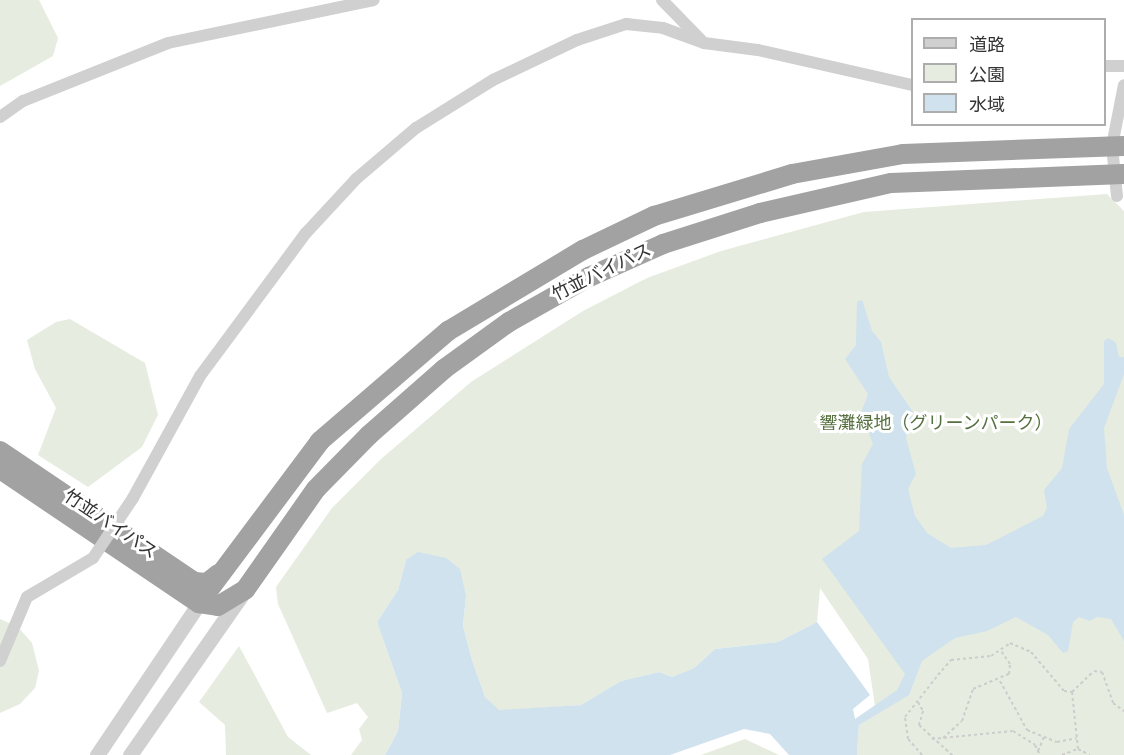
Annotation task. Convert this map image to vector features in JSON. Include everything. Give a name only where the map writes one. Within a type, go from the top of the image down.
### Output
[{"type":"highway","name":"竹並バイパス","points":[[204,600],[207,583],[220,572],[320,441],[448,331],[583,250],[654,216],[792,174],[903,154],[1118,146]]},
{"type":"highway","name":"竹並バイパス","points":[[0,469],[204,600],[245,590],[316,489],[369,435],[444,369],[509,322],[589,277],[663,244],[760,213],[891,183],[1118,174]]},
{"type":"highway","name":"竹並バイパス","points":[[0,451],[204,600]]},
{"type":"street","points":[[0,117],[23,101],[168,43],[374,0]]},
{"type":"street","points":[[662,0],[704,43]]},
{"type":"street","points":[[0,661],[27,597],[86,566],[93,558],[133,498],[200,376],[306,233],[356,179],[416,128],[493,80],[577,40],[626,24],[663,28],[704,43],[758,50],[911,85]]},
{"type":"street","points":[[1106,66],[1124,66]]},
{"type":"street","points":[[1117,196],[1118,146],[1124,85]]},
{"type":"street","points":[[98,755],[188,619],[204,600]]},
{"type":"street","points":[[130,755],[204,600]]},
{"type":"path","points":[[922,755],[905,729],[905,717],[951,660],[991,656],[1010,643],[1031,651],[1058,687],[1072,692]]},
{"type":"path","points":[[943,738],[962,721],[974,689],[1000,681],[1010,667],[1000,649]]},
{"type":"path","points":[[1072,692],[1094,671],[1102,672],[1113,703],[1124,711]]},
{"type":"path","points":[[1000,681],[1021,723],[1057,742],[1077,738]]},
{"type":"path","points":[[1072,692],[1078,749]]},
{"type":"path","points":[[918,702],[923,711],[919,725],[952,755]]},
{"type":"path","points":[[932,739],[1013,731],[1039,753],[1044,737]]},
{"type":"path","points":[[1062,755],[1078,749],[1090,755]]},
{"type":"green space","points":[[0,0],[39,0],[58,38],[53,56],[0,86]]},
{"type":"green space","name":"響灘緑地（グリーンパーク）","points":[[1107,194],[1124,211],[1124,755],[857,755],[859,725],[876,713],[868,659],[820,588],[817,622],[778,642],[715,649],[694,668],[672,677],[659,672],[621,681],[581,705],[499,711],[485,697],[472,660],[463,626],[466,596],[406,560],[398,590],[377,622],[402,693],[398,731],[385,755],[351,755],[362,740],[359,729],[368,717],[357,703],[327,713],[278,604],[276,587],[332,508],[381,459],[471,382],[583,311],[647,278],[721,251],[864,212]]},
{"type":"green space","points":[[70,319],[145,363],[158,415],[142,447],[88,487],[38,455],[56,408],[35,369],[27,340],[56,322]]},
{"type":"green space","points":[[0,619],[18,627],[32,643],[39,671],[35,688],[20,704],[0,713]]},
{"type":"green space","points":[[239,646],[288,737],[311,755],[226,755],[225,725],[199,702]]},
{"type":"green space","points":[[745,739],[779,755],[701,755]]},
{"type":"water","points":[[862,300],[872,331],[881,342],[889,377],[913,412],[906,438],[916,474],[908,489],[915,516],[927,533],[951,548],[986,545],[1043,516],[1047,508],[1044,490],[1062,468],[1069,429],[1104,384],[1104,341],[1109,338],[1116,343],[1119,357],[1124,357],[1124,374],[1104,428],[1107,468],[1124,515],[1124,641],[1111,619],[1097,617],[1090,621],[1079,617],[1073,622],[1068,651],[1063,653],[1048,635],[1016,617],[987,631],[955,638],[922,661],[909,695],[859,725],[857,755],[789,755],[770,734],[744,729],[670,755],[385,755],[398,731],[402,693],[377,622],[398,590],[406,560],[418,552],[446,558],[460,569],[466,596],[463,626],[472,660],[485,697],[499,710],[581,705],[621,681],[659,672],[672,677],[694,668],[715,649],[778,642],[817,622],[870,695],[853,709],[855,719],[897,690],[905,674],[822,559],[859,531],[862,464],[873,444],[861,413],[868,394],[845,359],[856,345],[857,302]]}]
